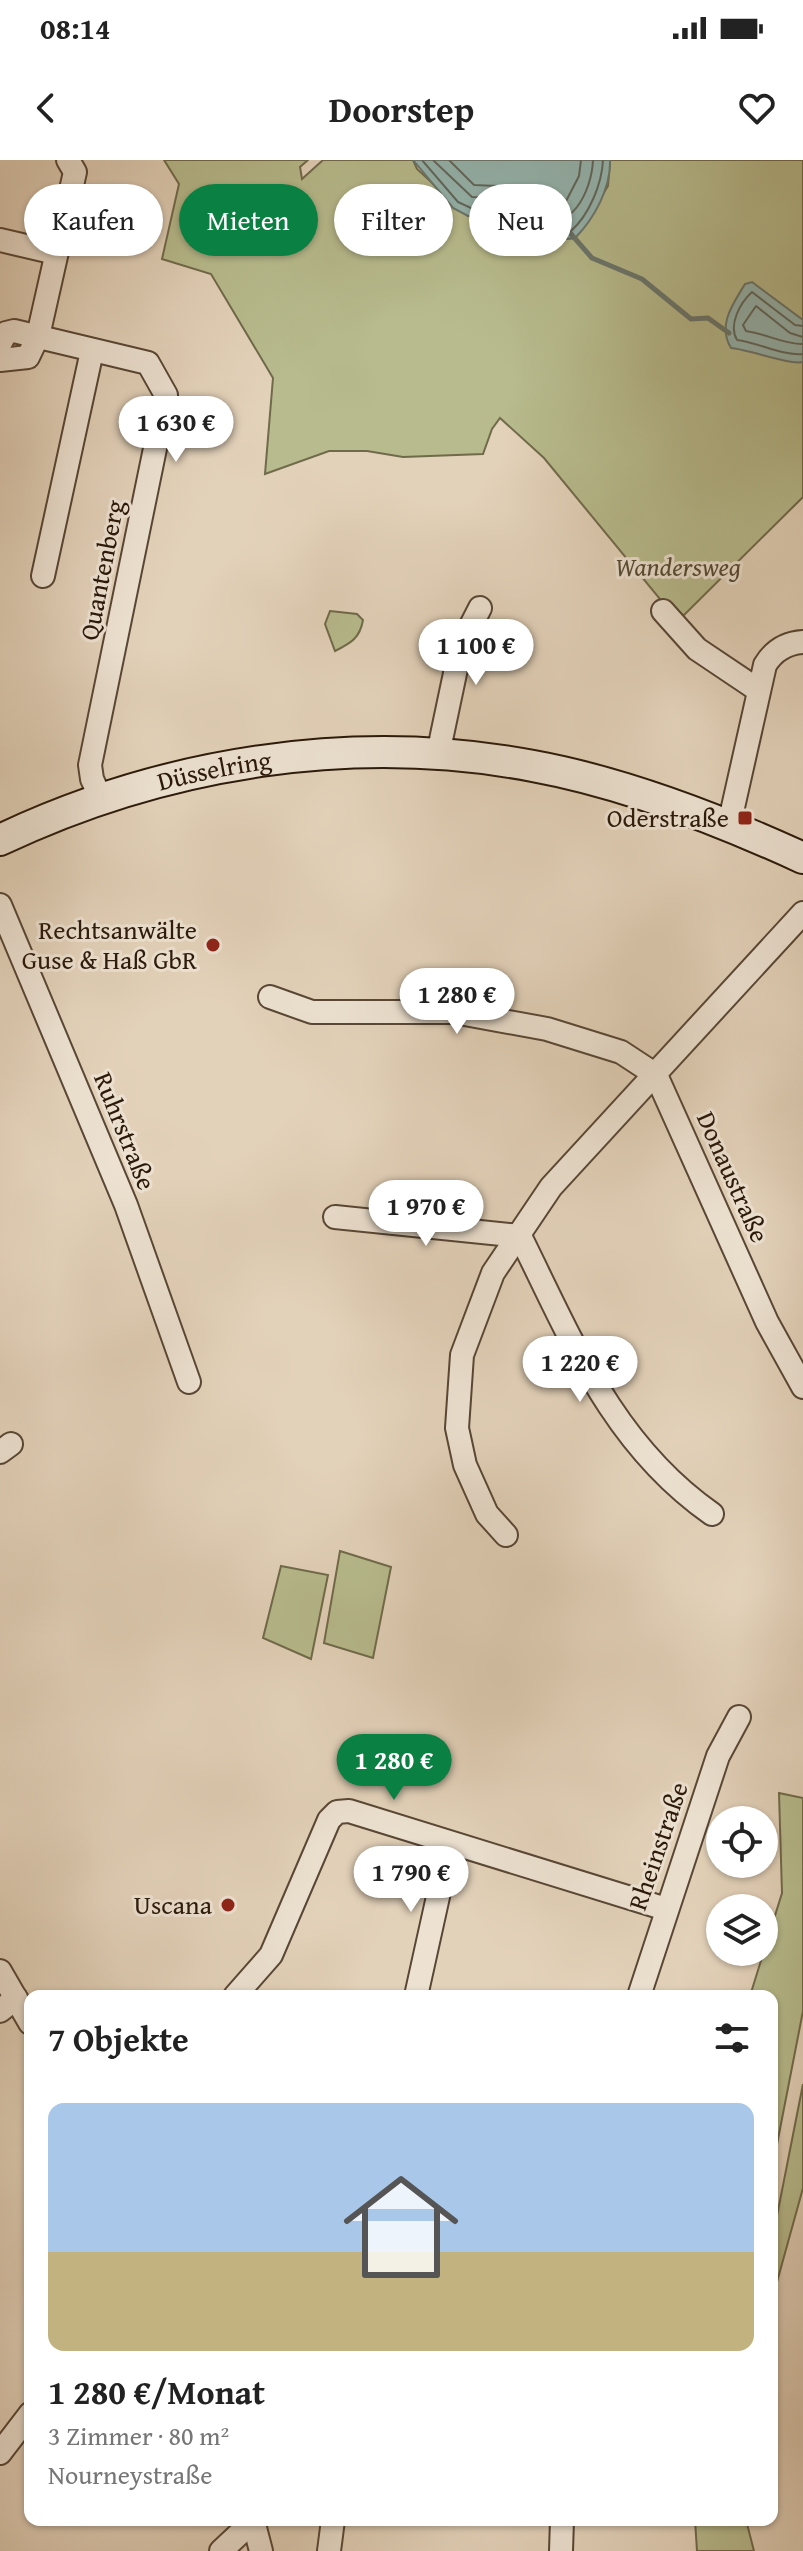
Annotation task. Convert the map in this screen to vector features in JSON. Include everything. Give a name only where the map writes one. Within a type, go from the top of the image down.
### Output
[{"type":"street","points":[[68,160],[75,172],[72,184]]},
{"type":"street","points":[[0,240],[24,246]]},
{"type":"street","points":[[0,360],[28,357],[38,336],[55,256]]},
{"type":"street","name":"Quantenberg","points":[[0,344],[6,333],[14,331],[148,363],[166,395],[90,765],[101,799]]},
{"type":"street","points":[[43,576],[92,351]]},
{"type":"street","points":[[438,754],[461,645],[480,608]]},
{"type":"street","points":[[663,611],[697,649],[758,690]]},
{"type":"street","points":[[729,825],[758,690],[770,657],[790,643],[803,642]]},
{"type":"street","name":"Düsselring","points":[[0,840],[101,799],[189,774],[261,761],[362,752],[438,754],[535,766],[670,804],[729,825],[803,858]]},
{"type":"street","name":"Ruhrstraße","points":[[0,905],[126,1205],[189,1382]]},
{"type":"street","points":[[506,1535],[487,1514],[476,1490],[465,1465],[457,1428],[462,1355],[493,1273],[551,1187],[803,913]]},
{"type":"street","points":[[270,997],[312,1012],[454,1012],[547,1029],[621,1052],[656,1075]]},
{"type":"street","name":"Donaustraße","points":[[656,1075],[767,1322],[803,1387]]},
{"type":"street","points":[[335,1217],[520,1236]]},
{"type":"street","points":[[520,1236],[605,1403],[652,1464],[678,1490],[712,1514]]},
{"type":"street","name":"Rheinstraße","points":[[641,1990],[718,1756],[739,1717]]},
{"type":"street","points":[[240,1990],[271,1955],[329,1820],[337,1812],[349,1811],[666,1909]]},
{"type":"street","points":[[417,1990],[443,1874],[453,1845]]},
{"type":"street","points":[[0,1971],[8,2004],[24,2018]]},
{"type":"street","points":[[0,2453],[24,2422]]},
{"type":"street","points":[[221,2551],[248,2526]]},
{"type":"street","points":[[255,2526],[261,2551]]},
{"type":"street","points":[[329,2551],[332,2526]]},
{"type":"street","points":[[561,2551],[562,2526]]},
{"type":"green space","name":"Wandersweg","points":[[164,160],[308,160],[300,167],[302,179],[323,160],[413,160],[417,169],[433,184],[334,184],[334,256],[453,256],[453,202],[469,216],[469,256],[572,256],[572,238],[608,186],[610,160],[803,160],[803,497],[678,621],[544,458],[500,418],[492,429],[483,454],[403,457],[367,451],[329,451],[265,474],[273,378],[211,274],[162,259],[179,184]]},
{"type":"green space","points":[[330,611],[357,614],[363,620],[354,639],[335,651],[325,624]]},
{"type":"green space","points":[[340,1551],[391,1567],[373,1658],[324,1643]]},
{"type":"green space","points":[[281,1566],[328,1575],[311,1659],[263,1638]]},
{"type":"green space","points":[[779,1793],[803,1798],[803,2011],[778,2139],[778,1990],[752,1990],[759,1966],[778,1966],[778,1906],[782,1893]]},
{"type":"green space","points":[[803,2084],[803,2188],[778,2278],[778,2211]]},
{"type":"green space","points":[[695,2526],[748,2526],[754,2551],[697,2551]]},
{"type":"water","points":[[413,160],[610,160],[608,181],[600,202],[575,238],[572,238],[572,184],[469,184],[468,216],[453,208],[453,184],[433,184]]},
{"type":"water","points":[[752,282],[803,320],[803,362],[731,348],[726,331],[728,315],[745,284]]},
{"type":"waterway","points":[[572,235],[592,258],[642,279],[691,319],[708,318],[729,333]]},
{"type":"place","name":"Oderstraße","points":[[745,818]]},
{"type":"place","name":"Rechtsanwälte Guse & Haß GbR","points":[[213,945]]},
{"type":"place","name":"Uscana","points":[[228,1905]]}]
